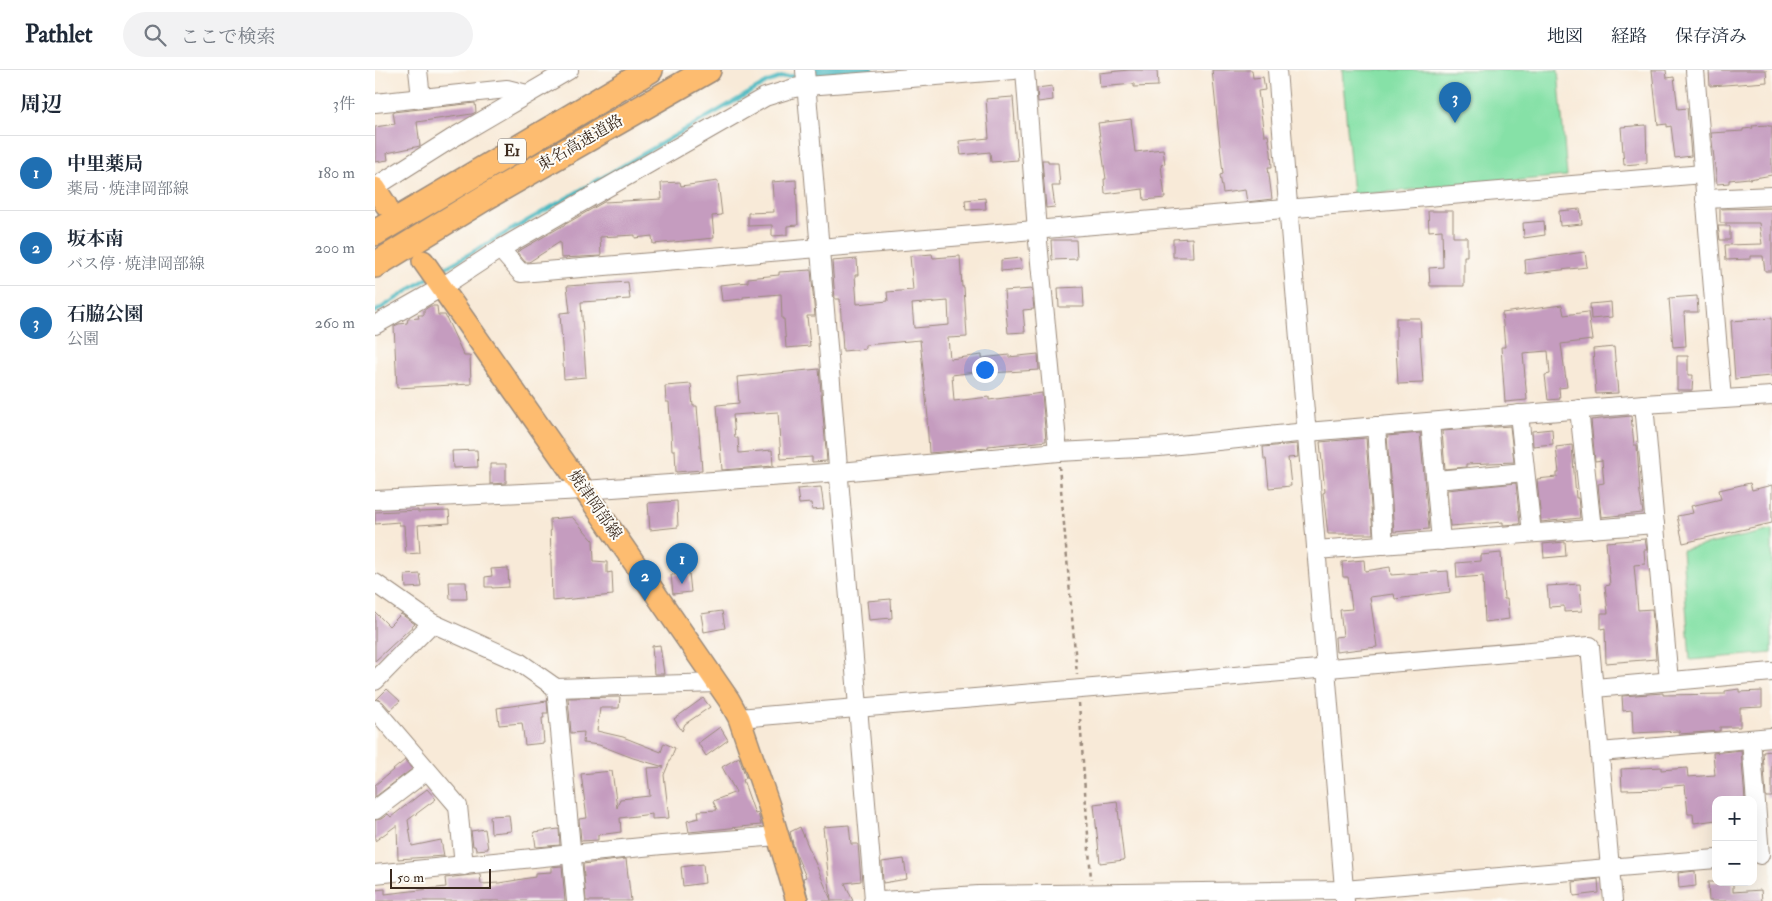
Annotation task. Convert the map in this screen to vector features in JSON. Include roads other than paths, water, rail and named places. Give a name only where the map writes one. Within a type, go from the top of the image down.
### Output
[{"type":"highway","name":"東名高速道路","points":[[375,233],[650,70]]},
{"type":"highway","name":"東名高速道路","points":[[375,265],[486,197],[708,70]]},
{"type":"main road","name":"焼津岡部線","points":[[423,261],[718,683],[739,718],[769,806],[797,901]]},
{"type":"street","points":[[418,70],[421,98]]},
{"type":"street","points":[[379,193],[527,94],[569,70]]},
{"type":"street","points":[[375,325],[442,287],[500,249],[765,97],[794,88],[806,78],[1014,70]]},
{"type":"street","points":[[1025,70],[1037,231],[1058,452]]},
{"type":"street","points":[[1277,70],[1344,895]]},
{"type":"street","points":[[1695,70],[1722,399]]},
{"type":"street","points":[[806,78],[873,901]]},
{"type":"street","points":[[375,103],[507,89],[527,94]]},
{"type":"street","points":[[500,249],[521,273],[820,250],[1703,174]]},
{"type":"street","points":[[1705,198],[1772,196]]},
{"type":"street","points":[[375,500],[584,490],[839,472],[1058,452],[1159,447],[1307,432],[1579,409],[1772,396]]},
{"type":"street","points":[[1644,404],[1669,681]]},
{"type":"street","points":[[1579,409],[1592,529]]},
{"type":"street","points":[[1519,414],[1532,533]]},
{"type":"street","points":[[1430,422],[1441,540]]},
{"type":"street","points":[[1376,426],[1384,545]]},
{"type":"street","points":[[1436,480],[1525,472]]},
{"type":"street","points":[[1316,550],[1655,524]]},
{"type":"street","points":[[375,583],[432,623],[519,662],[556,688],[718,683]]},
{"type":"street","points":[[375,681],[432,623]]},
{"type":"street","points":[[739,718],[1590,646],[1613,901]]},
{"type":"street","points":[[1595,688],[1772,672]]},
{"type":"street","points":[[556,688],[576,901]]},
{"type":"street","points":[[375,710],[458,806],[464,866]]},
{"type":"street","points":[[1601,752],[1772,737]]},
{"type":"street","points":[[1751,739],[1762,854]]},
{"type":"street","points":[[375,810],[426,770]]},
{"type":"street","points":[[375,874],[778,836]]},
{"type":"street","points":[[881,901],[979,895],[1092,893],[1344,895],[1712,859]]},
{"type":"waterway","points":[[817,74],[861,70]]},
{"type":"waterway","points":[[438,272],[768,82],[782,77],[802,75]]},
{"type":"waterway","points":[[375,312],[428,278]]},
{"type":"place","name":"石脇公園","points":[[1455,123]]},
{"type":"place","name":"中里薬局","points":[[682,584]]},
{"type":"place","name":"坂本南","points":[[645,601]]}]
